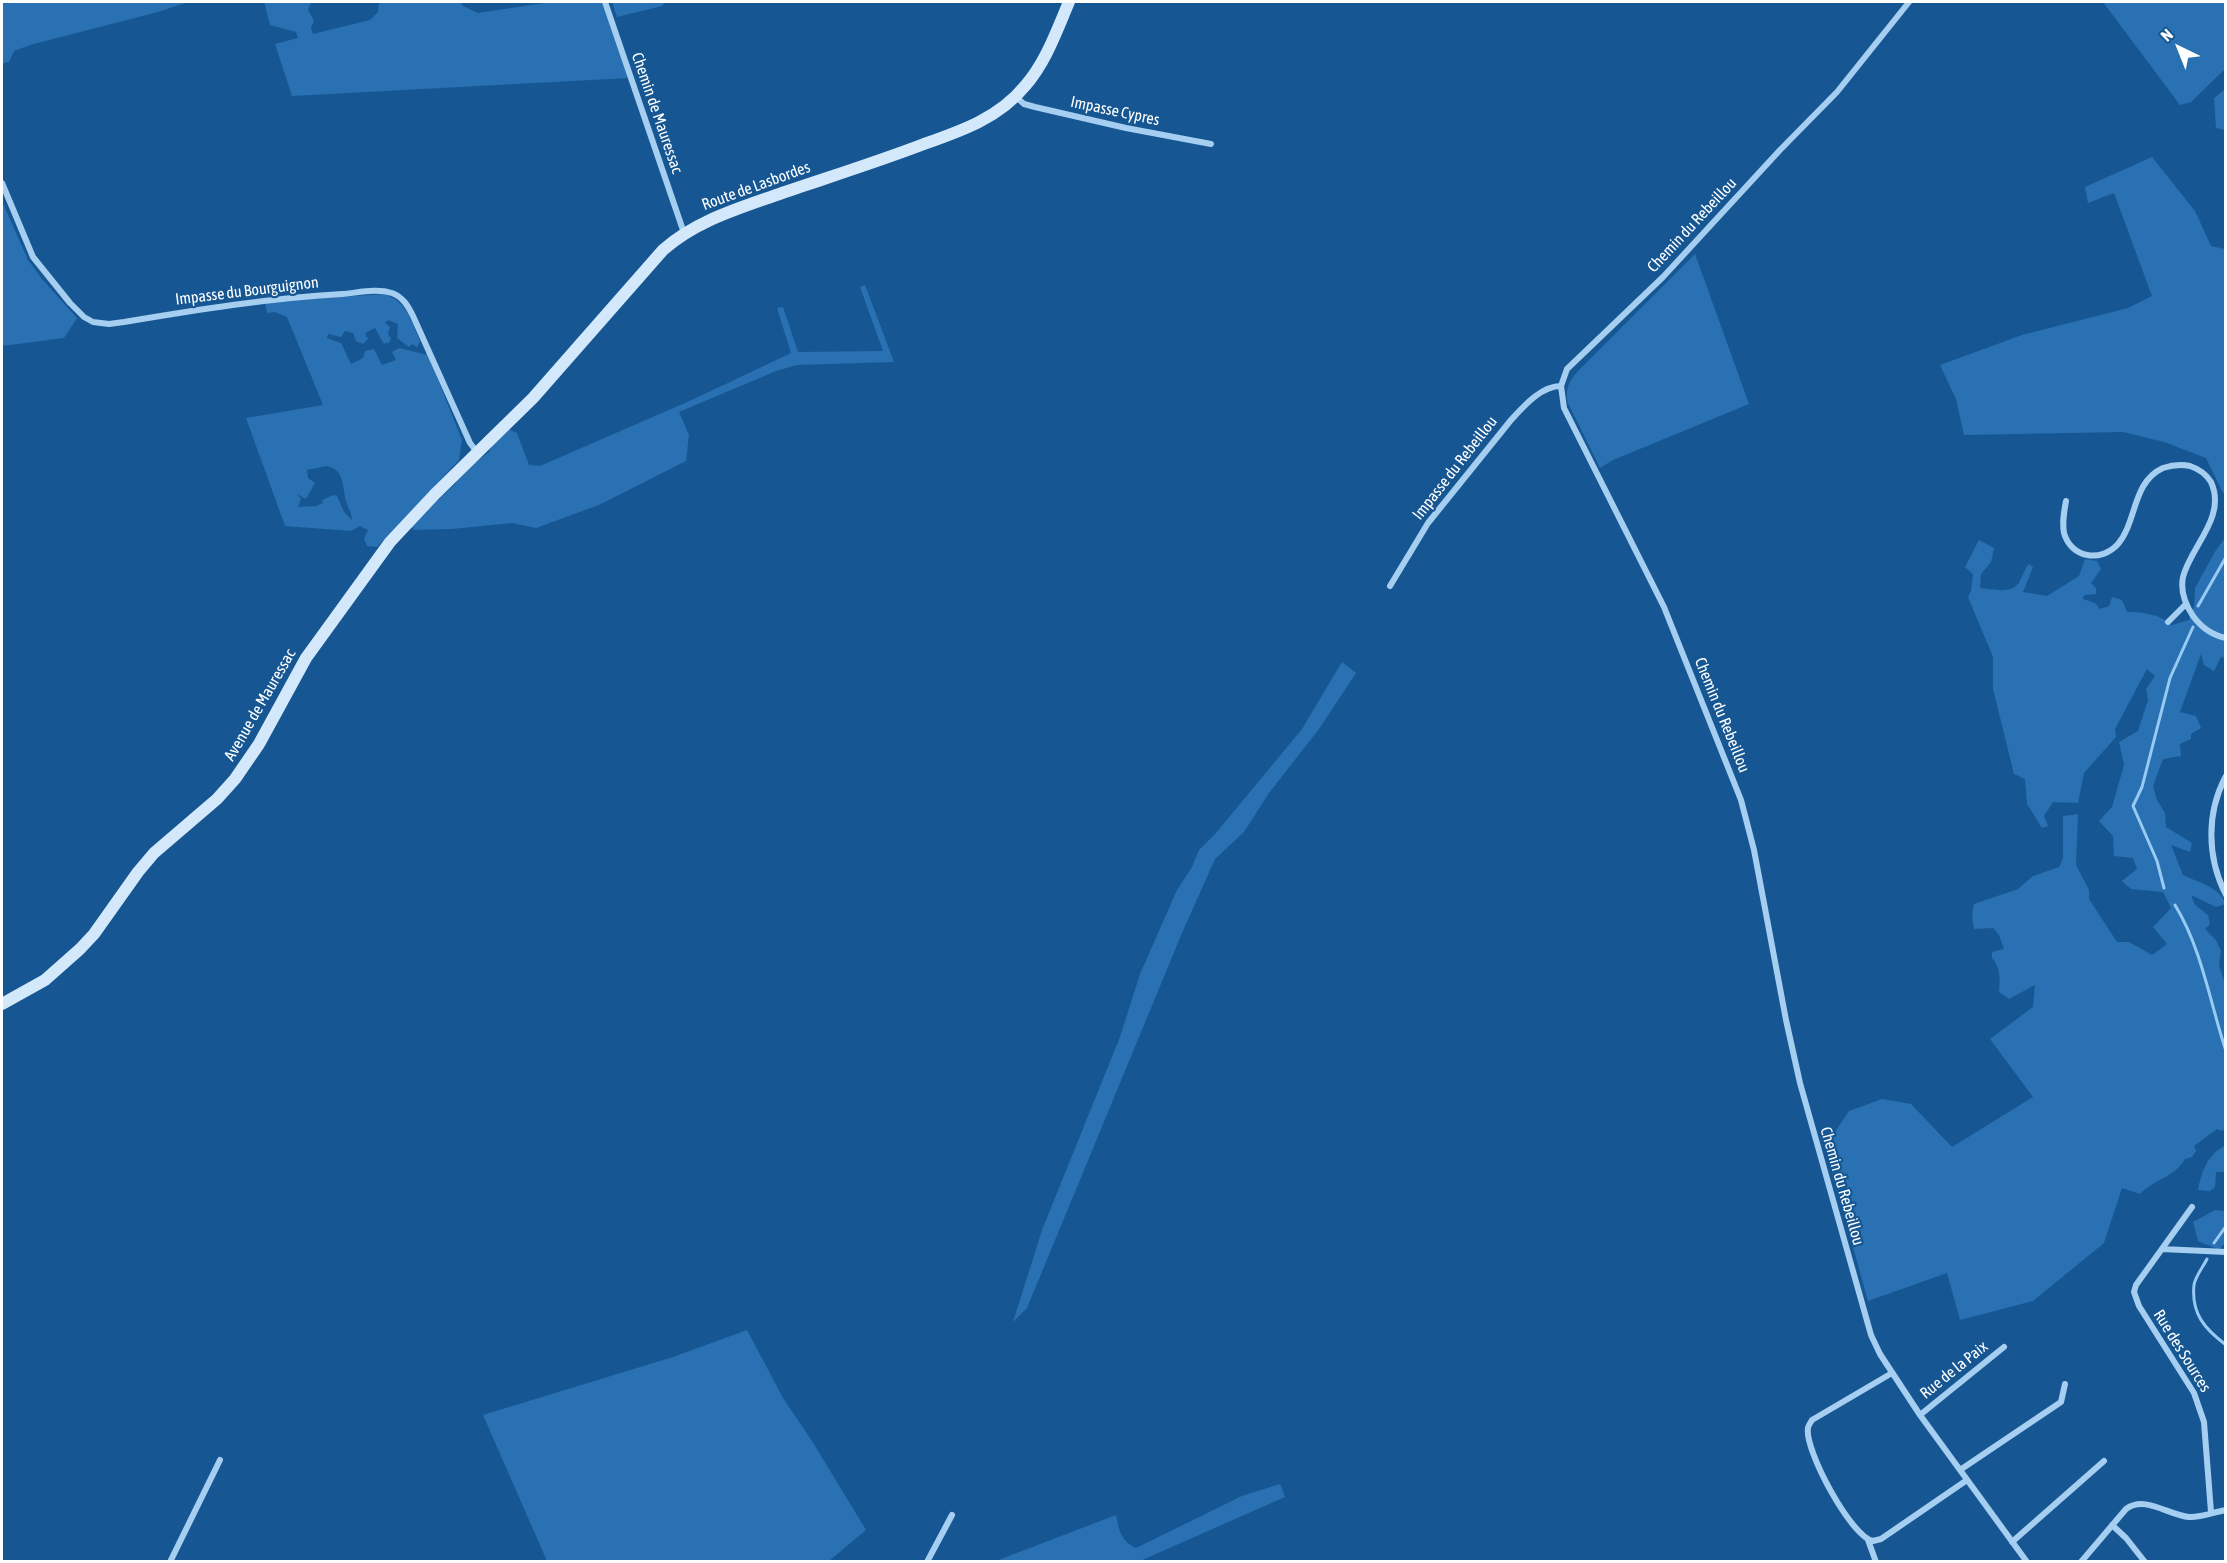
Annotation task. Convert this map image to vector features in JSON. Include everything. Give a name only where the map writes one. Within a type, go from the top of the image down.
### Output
[{"type":"street","name":"Chemin de Mauressac","points":[[605,2],[684,233]]},
{"type":"street","name":"Route de Lasbordes","points":[[477,452],[533,398],[652,261],[684,233],[723,214],[953,134],[989,117],[1016,97],[1035,73],[1069,2]]},
{"type":"street","name":"Chemin du Rebeillou","points":[[1909,2],[1843,85],[1655,285],[1567,369],[1561,386],[1564,408],[1569,419],[1638,552],[1668,616],[1741,800],[1754,850],[1786,1020],[1805,1103],[1866,1322],[1880,1354],[1892,1373],[2026,1562]]},
{"type":"street","name":"Impasse Cypres","points":[[1016,97],[1024,104],[1035,107],[1126,128],[1211,144]]},
{"type":"street","name":"Impasse du Bourguignon","points":[[2,183],[33,257],[70,303],[84,317],[93,322],[116,323],[319,295],[378,291],[399,296],[413,316],[470,443],[477,452]]},
{"type":"street","name":"Impasse du Rebeillou","points":[[1390,586],[1428,523],[1522,407],[1547,388],[1561,386]]},
{"type":"street","name":"Avenue de Mauressac","points":[[2,1004],[45,980],[80,950],[154,853],[216,799],[235,779],[259,744],[306,658],[350,595],[390,542],[477,452]]},
{"type":"street","points":[[2066,501],[2063,521],[2068,541],[2082,554],[2101,556],[2119,544],[2140,493],[2153,475],[2167,467],[2183,465],[2201,471],[2214,486],[2218,504],[2213,522],[2187,568],[2182,588],[2186,604],[2203,628],[2226,638]]},
{"type":"street","points":[[2168,622],[2186,604]]},
{"type":"street","points":[[2226,776],[2215,805],[2211,842],[2216,871],[2226,895]]},
{"type":"street","name":"Rue des Sources","points":[[2192,1207],[2136,1284],[2135,1300],[2194,1393],[2201,1408],[2211,1512]]},
{"type":"street","points":[[2162,1249],[2226,1252]]},
{"type":"street","name":"Rue de la Paix","points":[[1920,1415],[2004,1347]]},
{"type":"street","points":[[1892,1373],[1812,1420],[1808,1427],[1808,1436],[1826,1484],[1861,1536],[1868,1540],[1881,1539],[1967,1480]]},
{"type":"street","points":[[1960,1470],[2061,1402],[2065,1384]]},
{"type":"street","points":[[170,1562],[220,1460]]},
{"type":"street","points":[[2012,1542],[2104,1461]]},
{"type":"street","points":[[2081,1562],[2126,1509],[2134,1503],[2191,1517],[2226,1510]]},
{"type":"street","points":[[927,1562],[952,1515]]},
{"type":"street","points":[[2112,1525],[2145,1562]]},
{"type":"street","points":[[1868,1540],[1876,1562]]},
{"type":"shaded area","points":[[2,2],[188,2],[30,45],[14,51],[9,62],[2,63]]},
{"type":"shaded area","points":[[264,2],[311,2],[308,10],[314,21],[311,27],[313,34],[370,20],[378,12],[379,2],[461,2],[463,6],[478,13],[551,2],[602,2],[628,78],[292,96],[275,44],[298,38],[296,32],[270,25]]},
{"type":"shaded area","points":[[612,2],[665,2],[662,6],[617,17]]},
{"type":"shaded area","points":[[2103,2],[2225,2],[2225,69],[2191,102],[2180,105]]},
{"type":"shaded area","points":[[2225,89],[2225,130],[2216,128],[2214,98]]},
{"type":"shaded area","points":[[2152,157],[2195,211],[2211,246],[2225,249],[2225,495],[2206,458],[2164,442],[2123,432],[1964,435],[1956,399],[1940,365],[2022,335],[2128,308],[2152,296],[2114,193],[2088,203],[2085,187]]},
{"type":"shaded area","points":[[2,201],[28,260],[77,318],[64,338],[2,346]]},
{"type":"shaded area","points":[[1695,254],[1749,404],[1613,460],[1600,468],[1568,403],[1567,390],[1571,380]]},
{"type":"shaded area","points":[[865,285],[894,362],[797,365],[776,371],[679,412],[689,435],[686,461],[599,505],[536,528],[512,523],[414,530],[408,523],[423,506],[439,499],[456,483],[459,475],[489,452],[496,438],[508,429],[517,433],[529,465],[540,466],[694,399],[791,353],[777,308],[783,307],[798,352],[883,351],[860,287]]},
{"type":"shaded area","points":[[385,294],[398,302],[407,313],[420,341],[417,347],[412,344],[409,347],[397,338],[398,324],[388,320],[385,323],[390,327],[388,334],[391,339],[388,344],[387,342],[384,344],[375,328],[365,333],[368,339],[363,344],[356,341],[353,333],[345,331],[341,337],[328,334],[327,338],[341,343],[351,364],[363,358],[365,351],[374,349],[382,365],[396,360],[392,352],[399,348],[428,355],[462,440],[459,460],[377,547],[367,546],[364,539],[368,530],[360,526],[351,531],[285,526],[246,418],[323,405],[287,317],[275,312],[267,313],[265,302]],"holes":[[[327,466],[333,468],[342,479],[352,520],[344,512],[337,496],[333,495],[316,506],[298,507],[301,499],[297,494],[306,499],[315,483],[308,478],[307,470]]]},
{"type":"shaded area","points":[[2225,538],[2225,658],[2221,657],[2214,671],[2204,665],[2201,654],[2180,712],[2196,716],[2201,728],[2191,734],[2191,739],[2180,744],[2181,756],[2163,759],[2153,786],[2157,800],[2165,813],[2166,827],[2192,843],[2190,852],[2171,845],[2183,875],[2214,890],[2223,898],[2225,904],[2216,907],[2191,895],[2195,905],[2208,915],[2210,924],[2205,929],[2216,940],[2221,951],[2219,966],[2226,986],[2225,1129],[2222,1131],[2217,1129],[2194,1146],[2196,1151],[2192,1157],[2185,1159],[2176,1170],[2140,1194],[2122,1188],[2104,1243],[2033,1301],[1960,1320],[1947,1273],[1868,1301],[1825,1147],[1849,1111],[1882,1099],[1911,1104],[1952,1147],[2033,1097],[1990,1039],[2033,1007],[2035,985],[2009,999],[1999,992],[1999,974],[1992,958],[1992,952],[2004,949],[1999,935],[1993,928],[1974,929],[1972,915],[1974,904],[2018,889],[2033,876],[2059,867],[2063,858],[2063,816],[2078,814],[2076,865],[2089,890],[2089,899],[2117,942],[2129,942],[2152,955],[2167,944],[2153,927],[2171,908],[2163,892],[2131,889],[2122,881],[2137,869],[2133,858],[2114,856],[2113,836],[2099,821],[2112,807],[2124,765],[2119,742],[2138,731],[2148,700],[2146,689],[2155,676],[2147,669],[2115,729],[2116,737],[2084,773],[2078,803],[2053,802],[2044,816],[2048,826],[2042,828],[2027,804],[2025,779],[2014,774],[1993,689],[1993,657],[1968,597],[1973,574],[1965,567],[1979,540],[1994,548],[1991,562],[1981,574],[1980,588],[2008,590],[2013,588],[2020,581],[2029,564],[2033,567],[2023,592],[2047,596],[2079,576],[2085,559],[2097,561],[2101,569],[2091,583],[2096,588],[2096,594],[2084,595],[2083,599],[2095,603],[2100,609],[2109,606],[2112,597],[2122,600],[2127,612],[2151,614],[2172,625],[2189,620],[2194,607],[2195,588]]},
{"type":"shaded area","points":[[1342,662],[1356,673],[1319,729],[1269,793],[1244,832],[1215,859],[1182,933],[1027,1308],[1013,1322],[1042,1230],[1120,1037],[1140,974],[1177,890],[1192,867],[1199,850],[1216,833],[1302,729]]},
{"type":"shaded area","points":[[2225,1146],[2225,1172],[2216,1172],[2215,1187],[2210,1191],[2198,1190],[2206,1164],[2214,1153]]},
{"type":"shaded area","points":[[2215,1210],[2225,1211],[2225,1243],[2219,1250],[2198,1241],[2193,1222]]},
{"type":"shaded area","points":[[747,1330],[783,1398],[866,1530],[829,1561],[547,1561],[483,1415],[673,1357]]},
{"type":"shaded area","points":[[1280,1484],[1285,1497],[1140,1561],[996,1561],[1116,1515],[1122,1535],[1136,1548],[1242,1496]]},
{"type":"waterway","points":[[2198,606],[2226,557]]},
{"type":"waterway","points":[[2164,888],[2157,861],[2133,806],[2142,787],[2170,678],[2193,627]]},
{"type":"waterway","points":[[2175,905],[2199,958],[2226,1051]]},
{"type":"waterway","points":[[2214,1243],[2226,1226]]},
{"type":"waterway","points":[[2207,1259],[2195,1282],[2195,1304],[2197,1313],[2206,1327],[2226,1345]]}]
